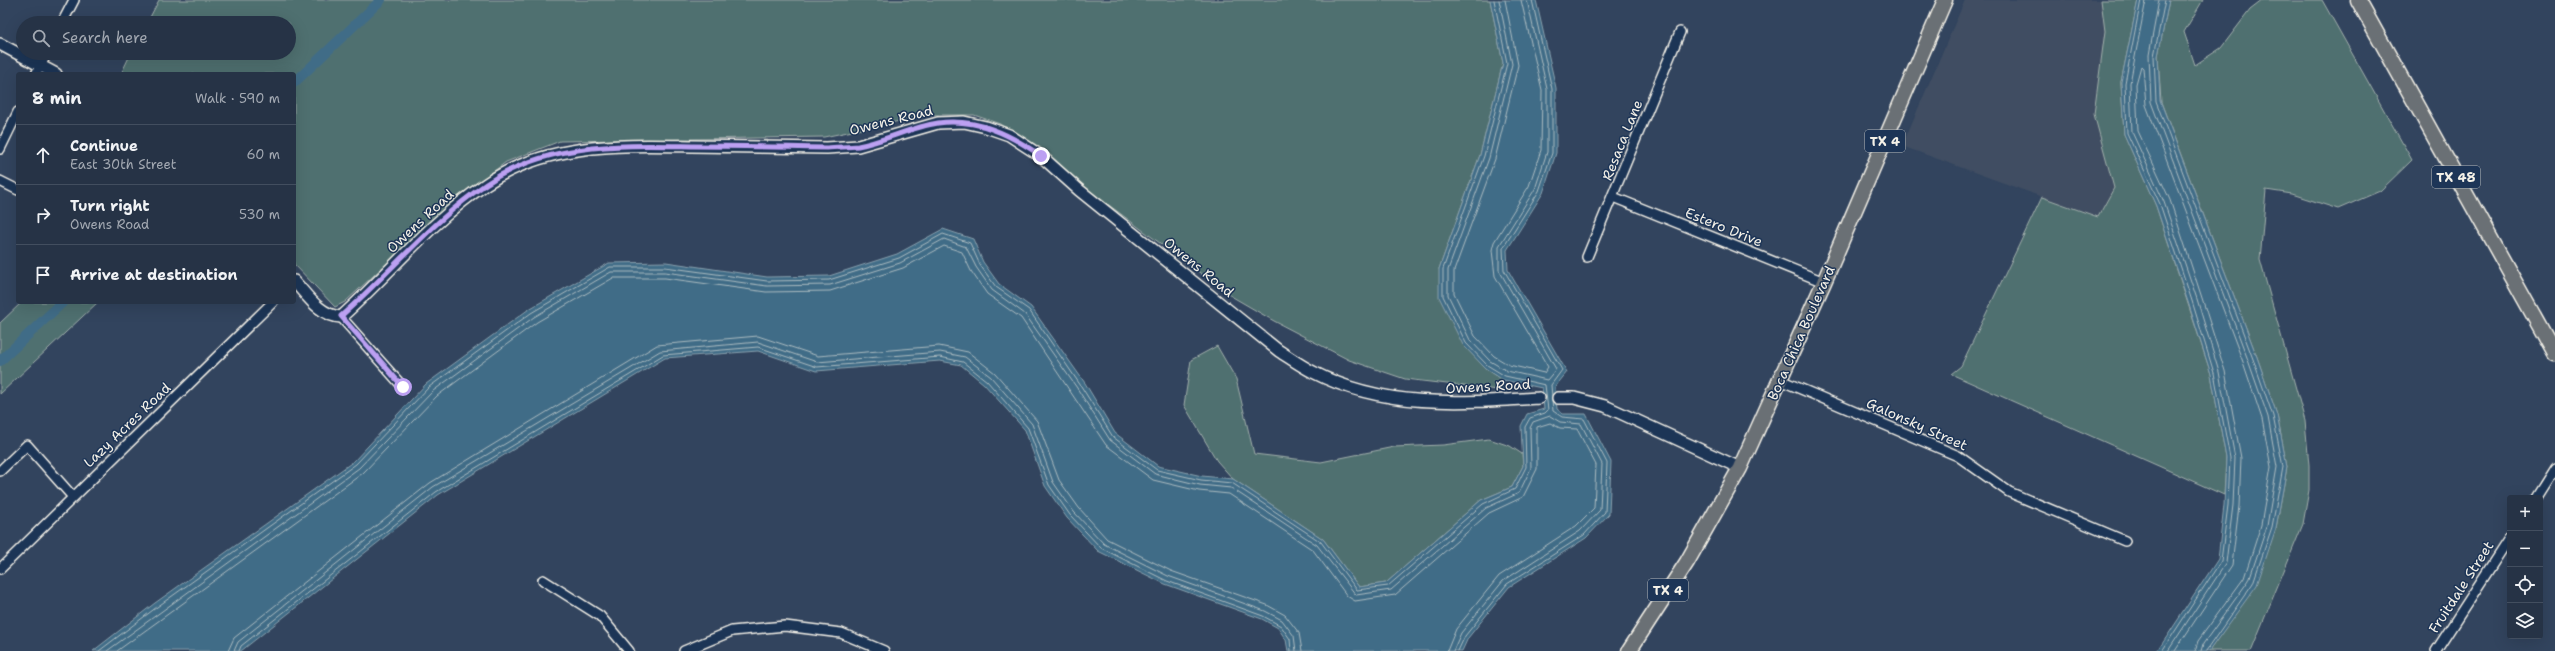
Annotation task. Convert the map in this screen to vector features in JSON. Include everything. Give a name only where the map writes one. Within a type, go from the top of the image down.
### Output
[{"type":"main road","name":"Boca Chica Boulevard","points":[[1629,651],[1687,562],[1740,468],[1824,282],[1945,0]]},
{"type":"main road","name":"TX 48","points":[[2358,0],[2555,354]]},
{"type":"street","points":[[66,16],[74,0]]},
{"type":"street","name":"Resaca Lane","points":[[1587,257],[1614,197],[1680,32]]},
{"type":"street","points":[[0,44],[16,55]]},
{"type":"street","points":[[23,60],[38,70],[43,60]]},
{"type":"street","points":[[0,148],[16,116]]},
{"type":"street","name":"Owens Road","points":[[341,316],[456,206],[488,183],[530,162],[560,152],[631,146],[827,148],[858,146],[938,123],[964,122],[986,126],[1009,135],[1041,156],[1079,190],[1279,351],[1313,372],[1375,396],[1420,402],[1462,403],[1540,398]]},
{"type":"street","points":[[0,181],[16,189]]},
{"type":"street","name":"Estero Drive","points":[[1614,197],[1824,282]]},
{"type":"street","points":[[296,283],[321,309],[328,314],[341,316],[403,387]]},
{"type":"street","name":"Lazy Acres Road","points":[[0,569],[271,304]]},
{"type":"street","name":"Galonsky Street","points":[[1780,380],[1958,456],[2009,492],[2124,541]]},
{"type":"street","points":[[1558,398],[1590,401],[1610,408],[1740,468]]},
{"type":"street","points":[[0,471],[27,445],[73,497]]},
{"type":"street","points":[[2538,495],[2555,468]]},
{"type":"street","name":"Fruitdale Street","points":[[2436,651],[2507,542]]},
{"type":"street","points":[[543,580],[600,616],[629,651]]},
{"type":"street","points":[[684,651],[732,631],[785,626],[841,633],[884,651]]},
{"type":"shaded area","points":[[1965,0],[2126,0],[2102,129],[2127,179],[2111,222],[1902,146]]},
{"type":"green space","points":[[159,0],[1490,0],[1503,63],[1480,155],[1439,269],[1485,368],[1503,380],[1506,391],[1405,379],[1349,360],[1274,321],[1231,296],[1000,124],[974,115],[928,115],[824,137],[560,141],[506,162],[454,201],[345,302],[335,307],[296,266],[296,72],[122,72],[128,60],[296,60],[296,16],[151,16]]},
{"type":"green space","points":[[2101,0],[2138,0],[2121,82],[2124,134],[2156,206],[2211,374],[2226,458],[2224,495],[1951,374],[1961,366],[2042,197],[2098,217],[2114,188],[2094,114],[2105,31]]},
{"type":"green space","points":[[2169,0],[2203,0],[2184,32],[2195,65],[2221,48],[2250,10],[2263,0],[2322,0],[2412,160],[2380,191],[2338,209],[2292,194],[2266,190],[2260,260],[2305,421],[2309,465],[2309,490],[2303,524],[2251,651],[2209,651],[2227,625],[2276,528],[2287,467],[2277,415],[2257,357],[2161,102],[2158,56]]},
{"type":"green space","points":[[20,304],[96,304],[0,394],[0,323]]},
{"type":"green space","points":[[1217,346],[1236,379],[1254,454],[1321,462],[1394,447],[1443,445],[1489,439],[1510,446],[1522,454],[1523,466],[1512,487],[1481,500],[1386,583],[1359,587],[1323,539],[1233,479],[1217,461],[1184,405],[1191,360]]},
{"type":"water","points":[[1490,0],[1536,0],[1556,88],[1556,153],[1543,193],[1507,250],[1508,270],[1567,372],[1555,387],[1557,409],[1563,414],[1586,414],[1611,462],[1609,514],[1586,538],[1509,587],[1468,638],[1462,651],[1288,651],[1286,640],[1278,628],[1262,619],[1165,584],[1098,551],[1067,518],[1045,486],[1025,430],[984,384],[961,365],[940,361],[816,371],[758,351],[665,358],[438,495],[241,651],[93,651],[155,603],[354,461],[426,384],[529,309],[609,263],[666,262],[767,277],[829,276],[897,254],[943,229],[973,239],[983,262],[999,284],[1031,307],[1085,383],[1115,433],[1158,466],[1202,476],[1233,479],[1323,539],[1359,587],[1386,583],[1481,500],[1512,487],[1523,466],[1521,426],[1527,414],[1544,409],[1542,388],[1503,380],[1485,368],[1463,345],[1439,297],[1439,269],[1480,155],[1503,63]]},
{"type":"water","points":[[2138,0],[2169,0],[2158,56],[2160,100],[2257,357],[2277,415],[2287,467],[2276,528],[2257,585],[2209,651],[2155,651],[2160,647],[2218,559],[2224,505],[2226,458],[2211,374],[2156,206],[2124,134],[2121,82]]},
{"type":"waterway","points":[[296,81],[381,0]]},
{"type":"waterway","points":[[0,361],[61,304]]},
{"type":"route","points":[[403,387],[341,316],[366,294],[456,206],[488,183],[530,162],[560,152],[592,148],[631,146],[827,148],[858,146],[938,123],[964,122],[986,126],[1009,135],[1041,156]]}]
